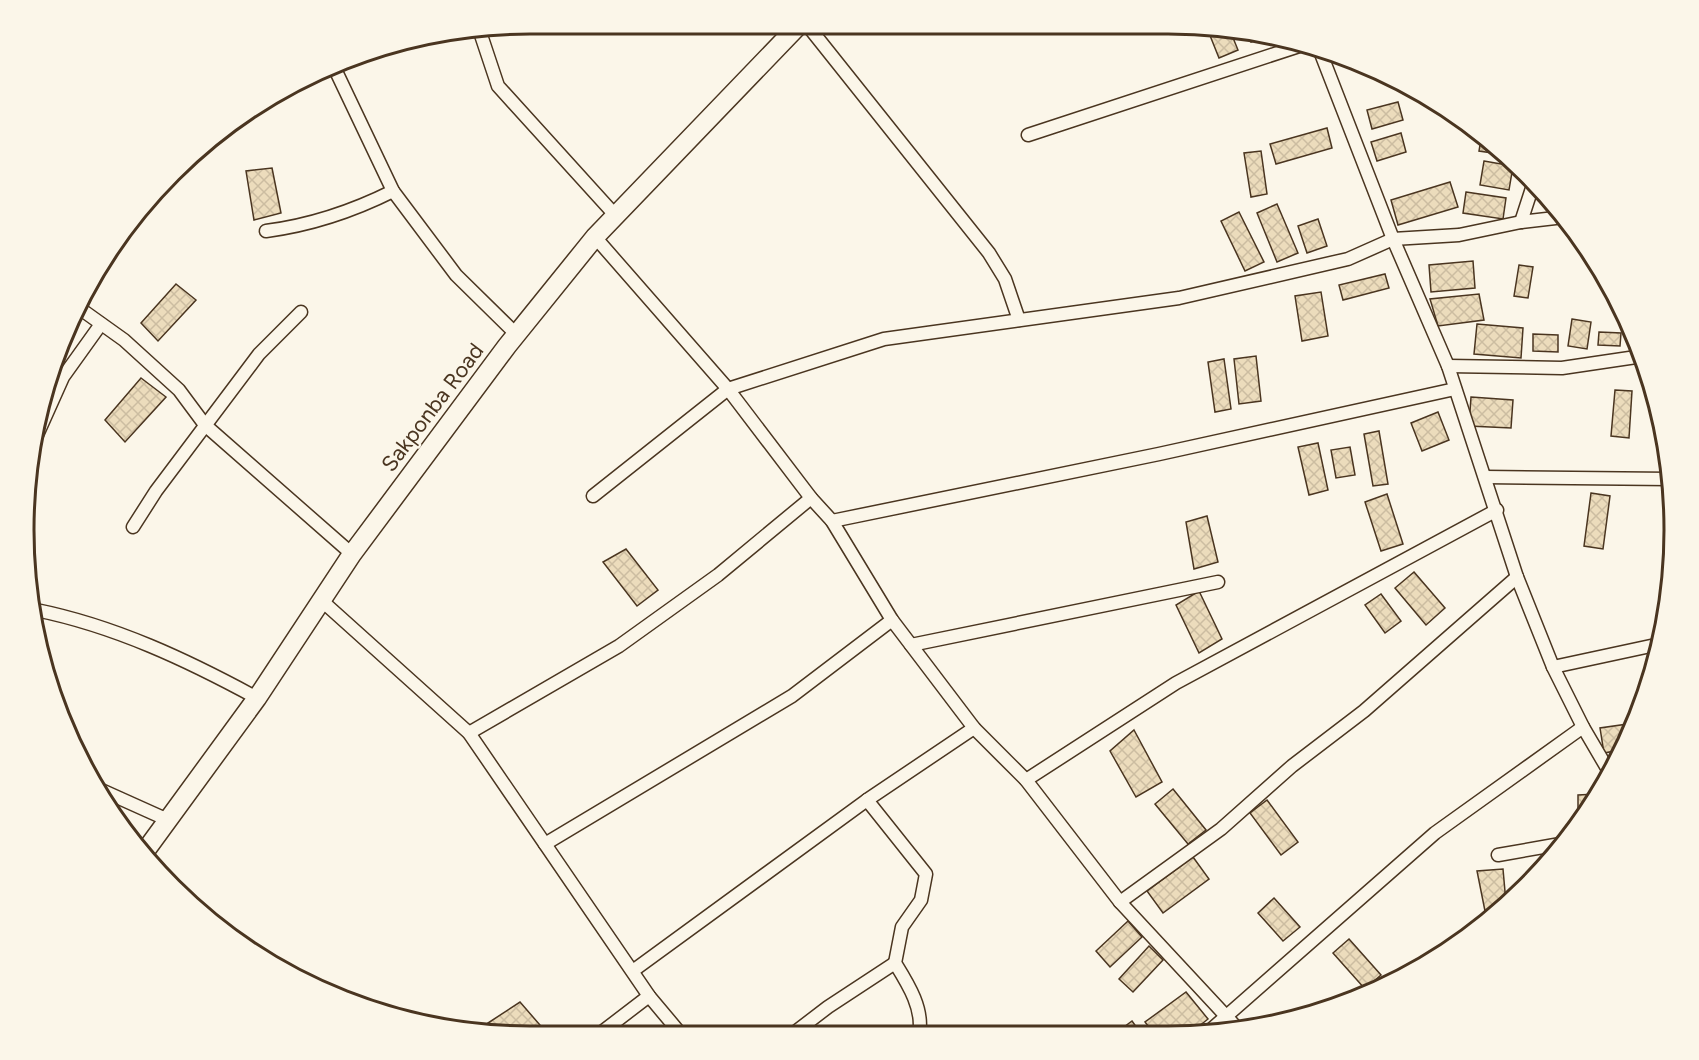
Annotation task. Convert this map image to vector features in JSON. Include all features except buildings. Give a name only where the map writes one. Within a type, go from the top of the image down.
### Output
[{"type":"main road","name":"Sakponba Road","points":[[149,846],[257,698],[352,554],[516,334],[615,215],[790,34]]},
{"type":"street","points":[[813,34],[988,253],[1005,279],[1019,320]]},
{"type":"street","points":[[482,37],[492,72],[503,93],[615,215]]},
{"type":"street","points":[[1028,135],[1289,49]]},
{"type":"street","points":[[1323,59],[1393,239],[1448,366],[1497,510],[1517,577],[1553,667],[1583,727],[1605,764]]},
{"type":"street","points":[[337,73],[393,192],[456,275],[516,334]]},
{"type":"street","points":[[266,231],[302,226],[333,218],[393,192]]},
{"type":"street","points":[[1521,222],[1531,192]]},
{"type":"street","points":[[593,496],[728,389],[884,339],[1179,298],[1348,259],[1393,239],[1459,235],[1521,222],[1554,218]]},
{"type":"street","points":[[595,237],[728,389],[811,498],[832,521],[892,620],[974,728],[1026,780],[1120,902],[1232,1021]]},
{"type":"street","points":[[85,312],[124,340],[179,390],[205,425],[352,554]]},
{"type":"street","points":[[133,527],[156,490],[259,354],[301,312]]},
{"type":"street","points":[[50,408],[63,377],[101,324]]},
{"type":"street","points":[[1448,366],[1562,368],[1633,357]]},
{"type":"street","points":[[832,521],[1159,454],[1455,389]]},
{"type":"street","points":[[1485,477],[1661,479]]},
{"type":"street","points":[[469,733],[619,646],[718,575],[811,498]]},
{"type":"street","points":[[1026,780],[1176,683],[1497,510]]},
{"type":"street","points":[[1120,902],[1221,830],[1292,766],[1364,711],[1517,577]]},
{"type":"street","points":[[911,645],[1218,582]]},
{"type":"street","points":[[321,600],[469,733],[544,844],[634,970],[649,996],[674,1026]]},
{"type":"street","points":[[42,611],[102,627],[135,639],[210,672],[257,698]]},
{"type":"street","points":[[544,844],[792,696],[892,620]]},
{"type":"street","points":[[1553,667],[1651,646]]},
{"type":"street","points":[[1220,1022],[1435,833],[1583,727]]},
{"type":"street","points":[[634,970],[867,800],[974,728]]},
{"type":"street","points":[[111,795],[168,820]]},
{"type":"street","points":[[867,800],[926,874],[921,900],[902,927],[895,963],[909,986],[920,1026]]},
{"type":"street","points":[[1498,855],[1551,846]]},
{"type":"street","points":[[803,1026],[895,963]]},
{"type":"street","points":[[610,1026],[649,996]]}]
